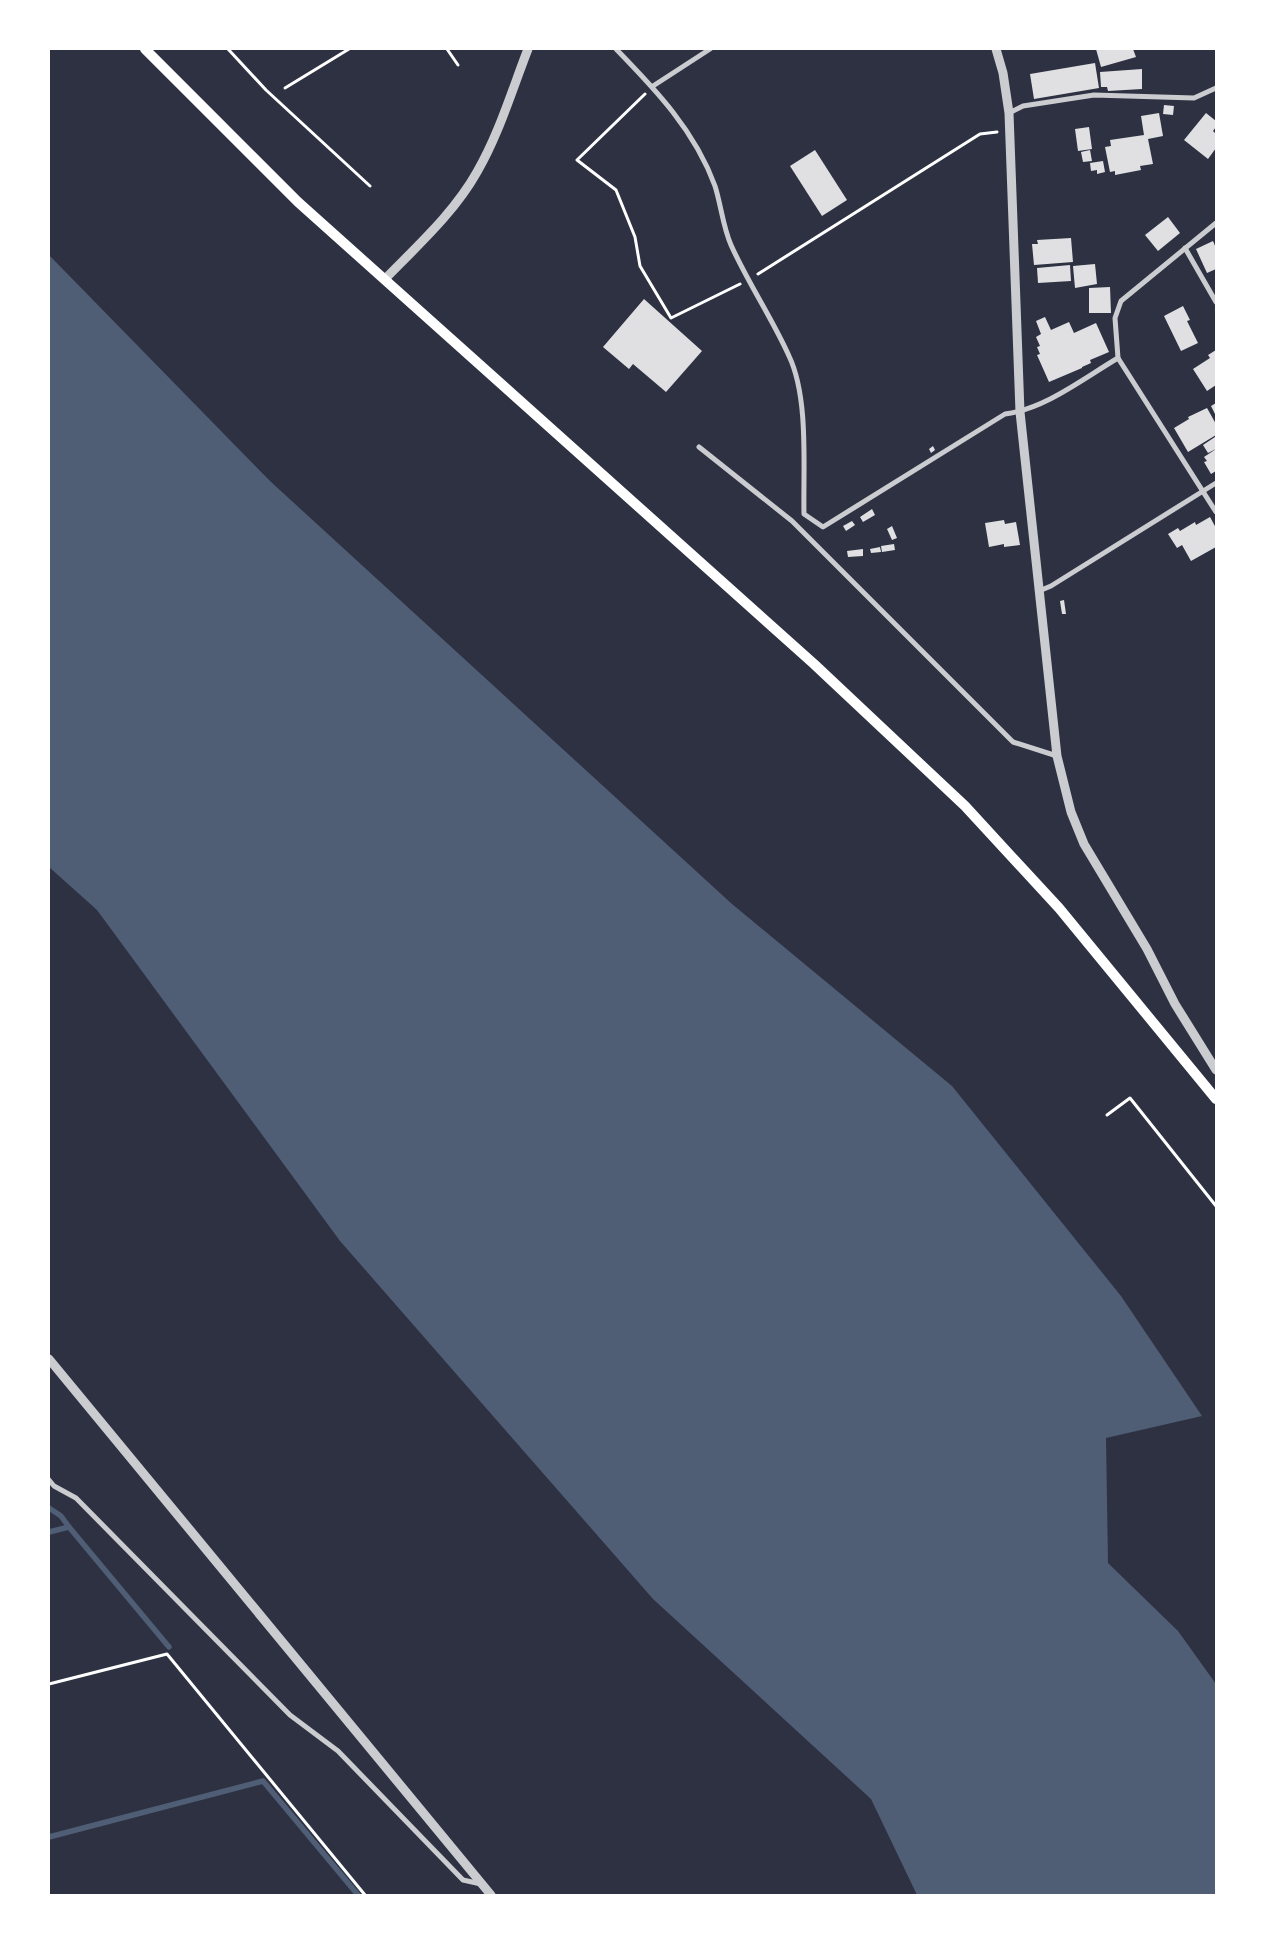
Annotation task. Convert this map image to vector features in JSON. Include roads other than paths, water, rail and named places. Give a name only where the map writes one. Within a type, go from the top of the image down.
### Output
[{"type":"main road","points":[[145,49],[292,196],[807,657],[965,806],[1059,908],[1216,1099]]},
{"type":"street","points":[[385,279],[445,215],[463,194],[477,173],[490,147],[528,49]]},
{"type":"street","points":[[616,49],[653,86],[679,119],[699,150],[715,186],[730,242],[748,280],[790,357],[798,387],[803,428],[804,514],[823,527],[1005,414],[1020,412],[1041,404],[1118,358]]},
{"type":"street","points":[[653,86],[710,49]]},
{"type":"street","points":[[996,49],[1003,73],[1009,112],[1020,412],[1057,756],[1071,812],[1084,844],[1147,949],[1175,1004],[1216,1070]]},
{"type":"street","points":[[1009,112],[1022,106],[1094,95],[1194,98],[1216,88]]},
{"type":"street","points":[[1216,223],[1120,301],[1115,318],[1118,358],[1216,512]]},
{"type":"street","points":[[1186,248],[1216,302]]},
{"type":"street","points":[[699,447],[792,521],[1014,742],[1057,756]]},
{"type":"street","points":[[1040,591],[1051,586],[1216,482]]},
{"type":"street","points":[[49,1359],[491,1895]]},
{"type":"street","points":[[49,1480],[54,1486],[76,1498],[290,1715],[338,1751],[463,1880],[482,1884]]},
{"type":"water","points":[[49,255],[270,481],[732,904],[952,1086],[1121,1296],[1202,1416],[1106,1438],[1108,1563],[1178,1631],[1216,1684],[1216,1895],[917,1895],[871,1799],[653,1599],[340,1241],[97,910],[49,867]]},
{"type":"waterway","points":[[49,1508],[61,1516],[69,1527],[49,1532]]},
{"type":"waterway","points":[[69,1527],[169,1647]]},
{"type":"waterway","points":[[49,1837],[263,1781],[358,1895]]}]
